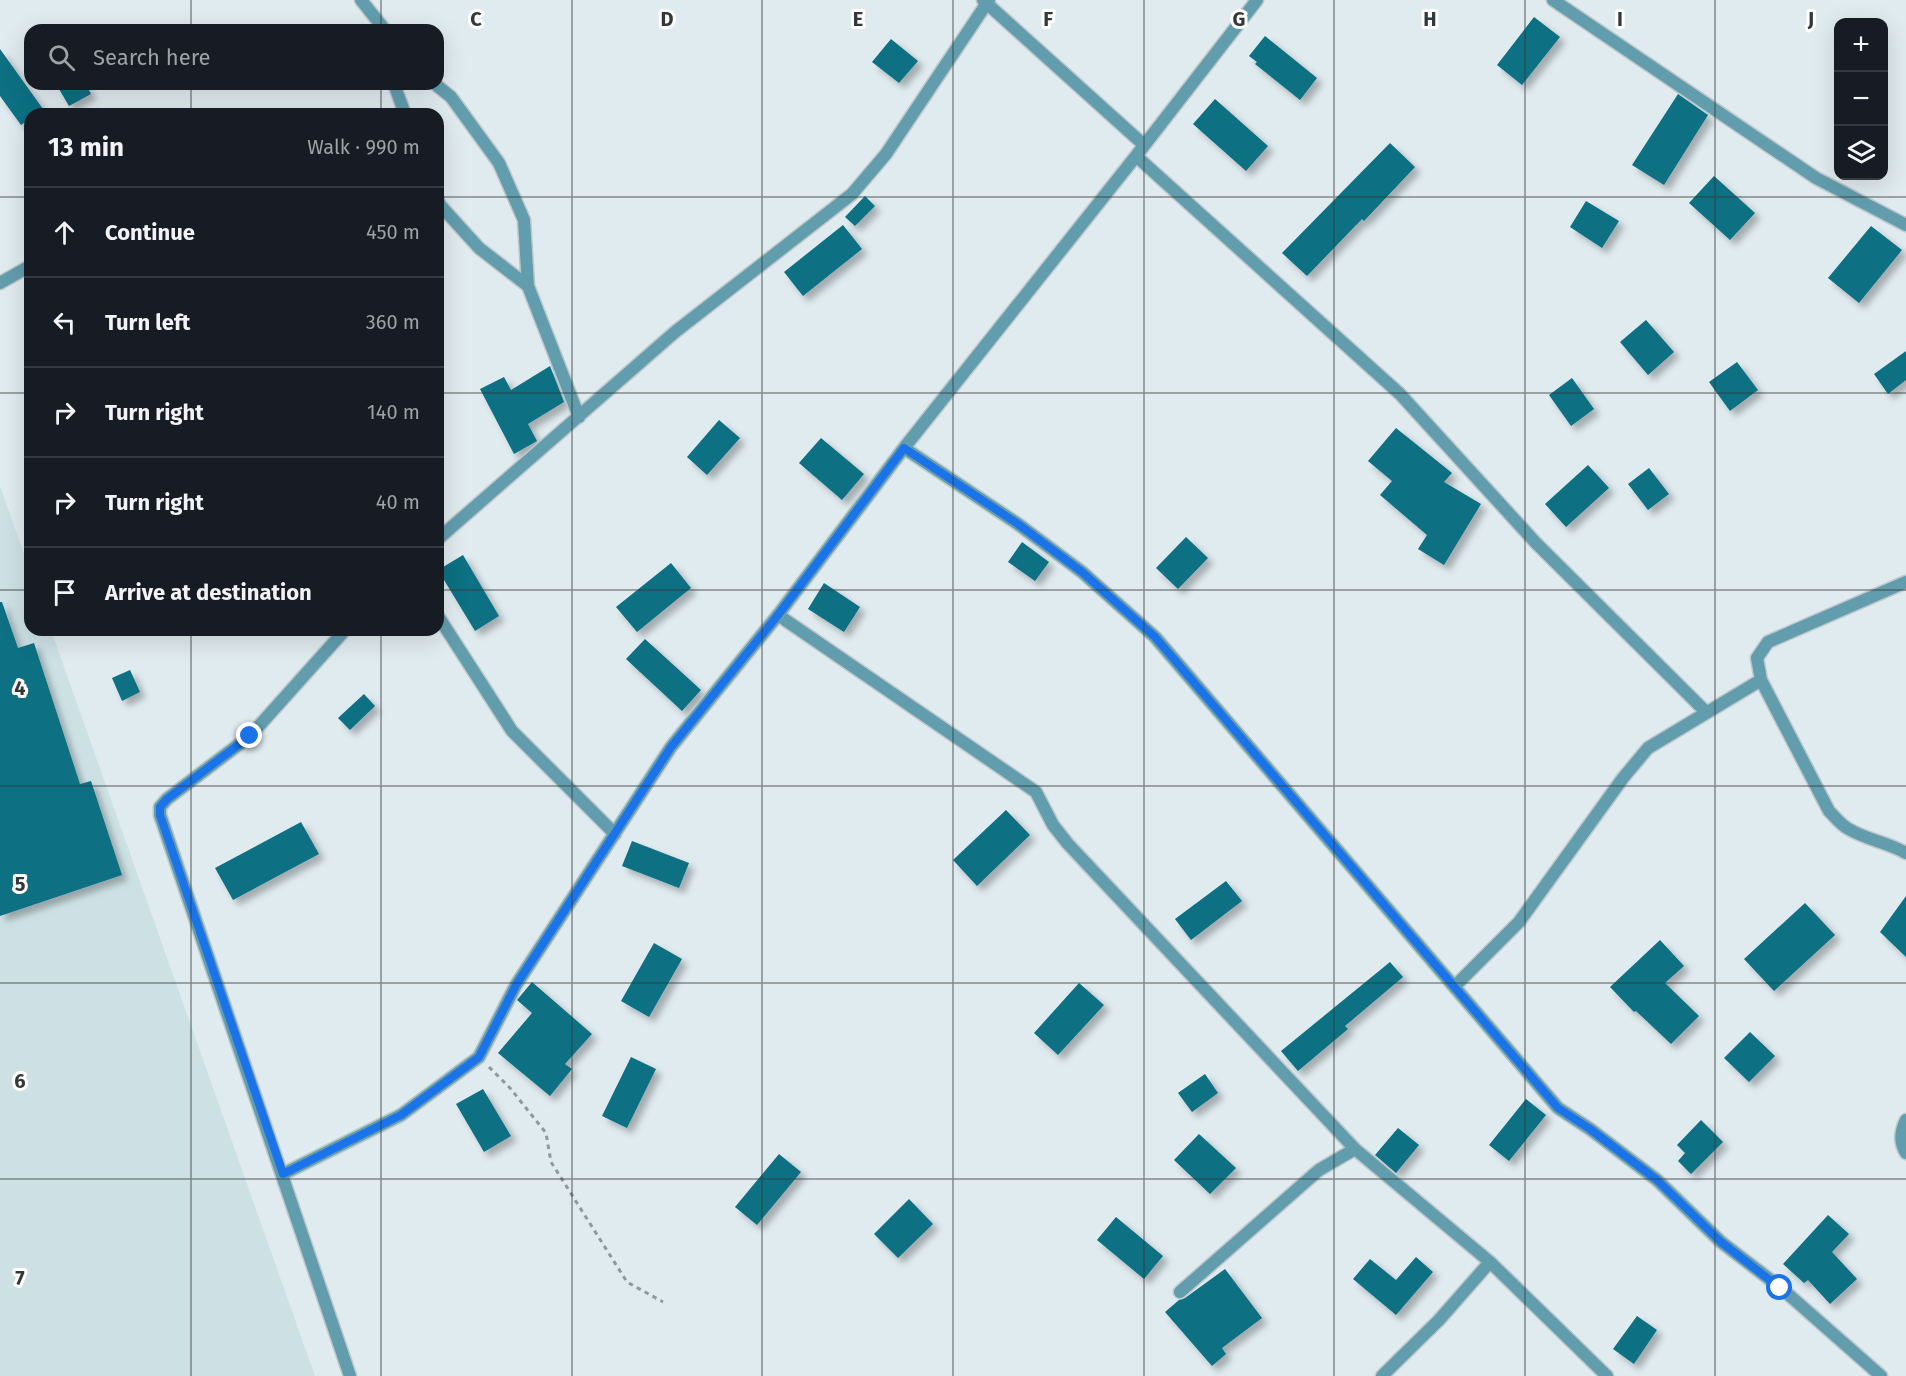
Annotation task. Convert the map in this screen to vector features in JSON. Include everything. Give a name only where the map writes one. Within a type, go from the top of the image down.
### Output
[{"type":"street","points":[[283,1174],[401,1115],[479,1057],[516,985],[671,747],[778,615],[904,448],[1257,0]]},
{"type":"street","points":[[1553,0],[1816,178],[1906,225]]},
{"type":"street","points":[[444,534],[675,333],[852,194],[886,154],[986,1],[1140,151],[1400,394],[1534,542],[1706,712]]},
{"type":"street","points":[[363,2],[372,24]]},
{"type":"street","points":[[363,2],[380,24]]},
{"type":"street","points":[[396,90],[403,108]]},
{"type":"street","points":[[442,90],[451,97],[499,163],[524,220],[528,286],[579,417]]},
{"type":"street","points":[[444,209],[479,248],[528,286]]},
{"type":"street","points":[[0,282],[24,269]]},
{"type":"street","points":[[904,448],[1018,524],[1073,565],[1155,637],[1558,1108],[1590,1129],[1657,1180],[1721,1242],[1780,1288],[1881,1376]]},
{"type":"street","points":[[1906,582],[1768,642],[1757,658],[1761,680],[1829,812],[1845,827],[1862,836],[1892,844],[1906,853]]},
{"type":"street","points":[[778,615],[1036,792],[1053,825],[1068,843],[1355,1149],[1490,1262],[1607,1376]]},
{"type":"street","points":[[444,625],[512,731],[615,834]]},
{"type":"street","points":[[340,636],[250,736],[167,799],[160,807],[160,815],[350,1376]]},
{"type":"street","points":[[1455,986],[1519,922],[1623,778],[1648,748],[1761,680]]},
{"type":"street","points":[[1906,1120],[1901,1130],[1901,1145],[1906,1153]]},
{"type":"street","points":[[1180,1292],[1319,1170],[1355,1149]]},
{"type":"street","points":[[1382,1376],[1439,1320],[1490,1262]]},
{"type":"path","points":[[479,1057],[510,1088],[546,1133],[551,1162],[627,1282],[663,1302]]},
{"type":"shaded area","points":[[0,486],[24,554],[24,636],[53,636],[315,1376],[0,1376]]},
{"type":"building","points":[[1534,17],[1560,37],[1522,85],[1497,65]]},
{"type":"building","points":[[1265,36],[1317,78],[1300,100],[1255,64],[1257,62],[1249,56]]},
{"type":"building","points":[[891,39],[918,61],[899,83],[872,62]]},
{"type":"building","points":[[0,49],[24,82],[24,90],[29,90],[42,108],[24,108],[24,123],[21,125],[0,96]]},
{"type":"building","points":[[60,90],[89,90],[91,94],[69,106]]},
{"type":"building","points":[[1678,94],[1708,115],[1664,185],[1632,165]]},
{"type":"building","points":[[1215,99],[1268,146],[1246,171],[1193,124]]},
{"type":"building","points":[[1390,143],[1415,167],[1307,276],[1282,253]]},
{"type":"building","points":[[1714,176],[1755,213],[1730,240],[1689,203]]},
{"type":"building","points":[[865,196],[875,206],[855,226],[845,217]]},
{"type":"building","points":[[1586,201],[1619,221],[1602,248],[1570,227]]},
{"type":"building","points":[[843,225],[862,249],[803,296],[784,272]]},
{"type":"building","points":[[1871,226],[1902,250],[1859,303],[1828,278]]},
{"type":"building","points":[[1646,320],[1674,352],[1648,375],[1620,342]]},
{"type":"building","points":[[1906,351],[1906,380],[1888,394],[1874,374]]},
{"type":"building","points":[[1737,362],[1758,390],[1730,411],[1709,382]]},
{"type":"building","points":[[550,366],[564,402],[528,424],[537,441],[514,454],[480,389],[504,377],[511,390]]},
{"type":"building","points":[[1572,378],[1594,409],[1571,426],[1549,395]]},
{"type":"building","points":[[719,420],[740,438],[707,475],[687,457]]},
{"type":"building","points":[[1396,428],[1452,473],[1444,482],[1481,504],[1444,565],[1418,549],[1427,535],[1380,495],[1392,481],[1368,461]]},
{"type":"building","points":[[821,438],[864,474],[842,500],[799,463]]},
{"type":"building","points":[[1588,465],[1609,488],[1566,527],[1545,504]]},
{"type":"building","points":[[1649,468],[1669,494],[1648,510],[1628,484]]},
{"type":"building","points":[[1186,537],[1208,558],[1178,589],[1156,568]]},
{"type":"building","points":[[1022,542],[1049,562],[1035,581],[1008,562]]},
{"type":"building","points":[[463,555],[499,616],[475,631],[444,580],[444,566]]},
{"type":"building","points":[[671,563],[691,588],[637,632],[616,607]]},
{"type":"building","points":[[824,583],[860,607],[844,632],[808,609]]},
{"type":"building","points":[[0,602],[2,602],[18,648],[34,643],[80,784],[91,781],[122,875],[0,916]]},
{"type":"building","points":[[645,639],[701,690],[682,711],[626,659]]},
{"type":"building","points":[[130,670],[140,692],[122,701],[112,678]]},
{"type":"building","points":[[364,694],[375,706],[350,730],[338,718]]},
{"type":"building","points":[[1006,810],[1030,835],[977,886],[953,860]]},
{"type":"building","points":[[301,822],[319,854],[233,900],[215,868]]},
{"type":"building","points":[[632,841],[689,863],[679,888],[622,866]]},
{"type":"building","points":[[1226,881],[1242,901],[1191,940],[1175,919]]},
{"type":"building","points":[[1906,896],[1906,957],[1880,932]]},
{"type":"building","points":[[1805,903],[1835,935],[1774,991],[1744,959]]},
{"type":"building","points":[[1660,940],[1684,966],[1665,983],[1699,1016],[1671,1044],[1636,1011],[1634,1012],[1610,987]]},
{"type":"building","points":[[654,943],[682,959],[649,1017],[621,1001]]},
{"type":"building","points":[[1390,962],[1403,977],[1345,1026],[1348,1029],[1298,1071],[1281,1051]]},
{"type":"building","points":[[532,982],[592,1034],[565,1064],[572,1069],[550,1096],[498,1053],[532,1013],[517,1000]]},
{"type":"building","points":[[1079,983],[1104,1005],[1058,1055],[1034,1033]]},
{"type":"building","points":[[1750,1032],[1775,1056],[1749,1082],[1724,1058]]},
{"type":"building","points":[[631,1057],[656,1069],[627,1128],[602,1116]]},
{"type":"building","points":[[1205,1074],[1218,1093],[1192,1112],[1178,1093]]},
{"type":"building","points":[[483,1089],[511,1136],[484,1152],[456,1104]]},
{"type":"building","points":[[1526,1099],[1546,1115],[1509,1161],[1489,1145]]},
{"type":"building","points":[[1701,1120],[1723,1142],[1691,1174],[1678,1161],[1685,1153],[1677,1145]]},
{"type":"building","points":[[1398,1128],[1419,1145],[1396,1173],[1375,1155]]},
{"type":"building","points":[[1199,1134],[1236,1168],[1210,1194],[1174,1160]]},
{"type":"building","points":[[779,1154],[801,1172],[757,1225],[735,1207]]},
{"type":"building","points":[[909,1199],[933,1224],[898,1258],[874,1234]]},
{"type":"building","points":[[1828,1215],[1849,1234],[1832,1252],[1857,1279],[1830,1304],[1808,1280],[1804,1283],[1783,1264]]},
{"type":"building","points":[[1116,1217],[1163,1256],[1144,1279],[1097,1240]]},
{"type":"building","points":[[1416,1257],[1433,1272],[1396,1315],[1353,1279],[1370,1259],[1396,1280]]},
{"type":"building","points":[[1225,1269],[1262,1318],[1222,1348],[1226,1354],[1212,1366],[1165,1312]]},
{"type":"building","points":[[1637,1316],[1657,1330],[1634,1364],[1613,1349]]},
{"type":"route","points":[[250,736],[167,799],[160,807],[160,815],[283,1174],[401,1115],[479,1057],[516,985],[671,747],[778,615],[904,448],[1018,524],[1082,572],[1155,637],[1558,1108],[1590,1129],[1657,1180],[1721,1242],[1780,1288]]}]
